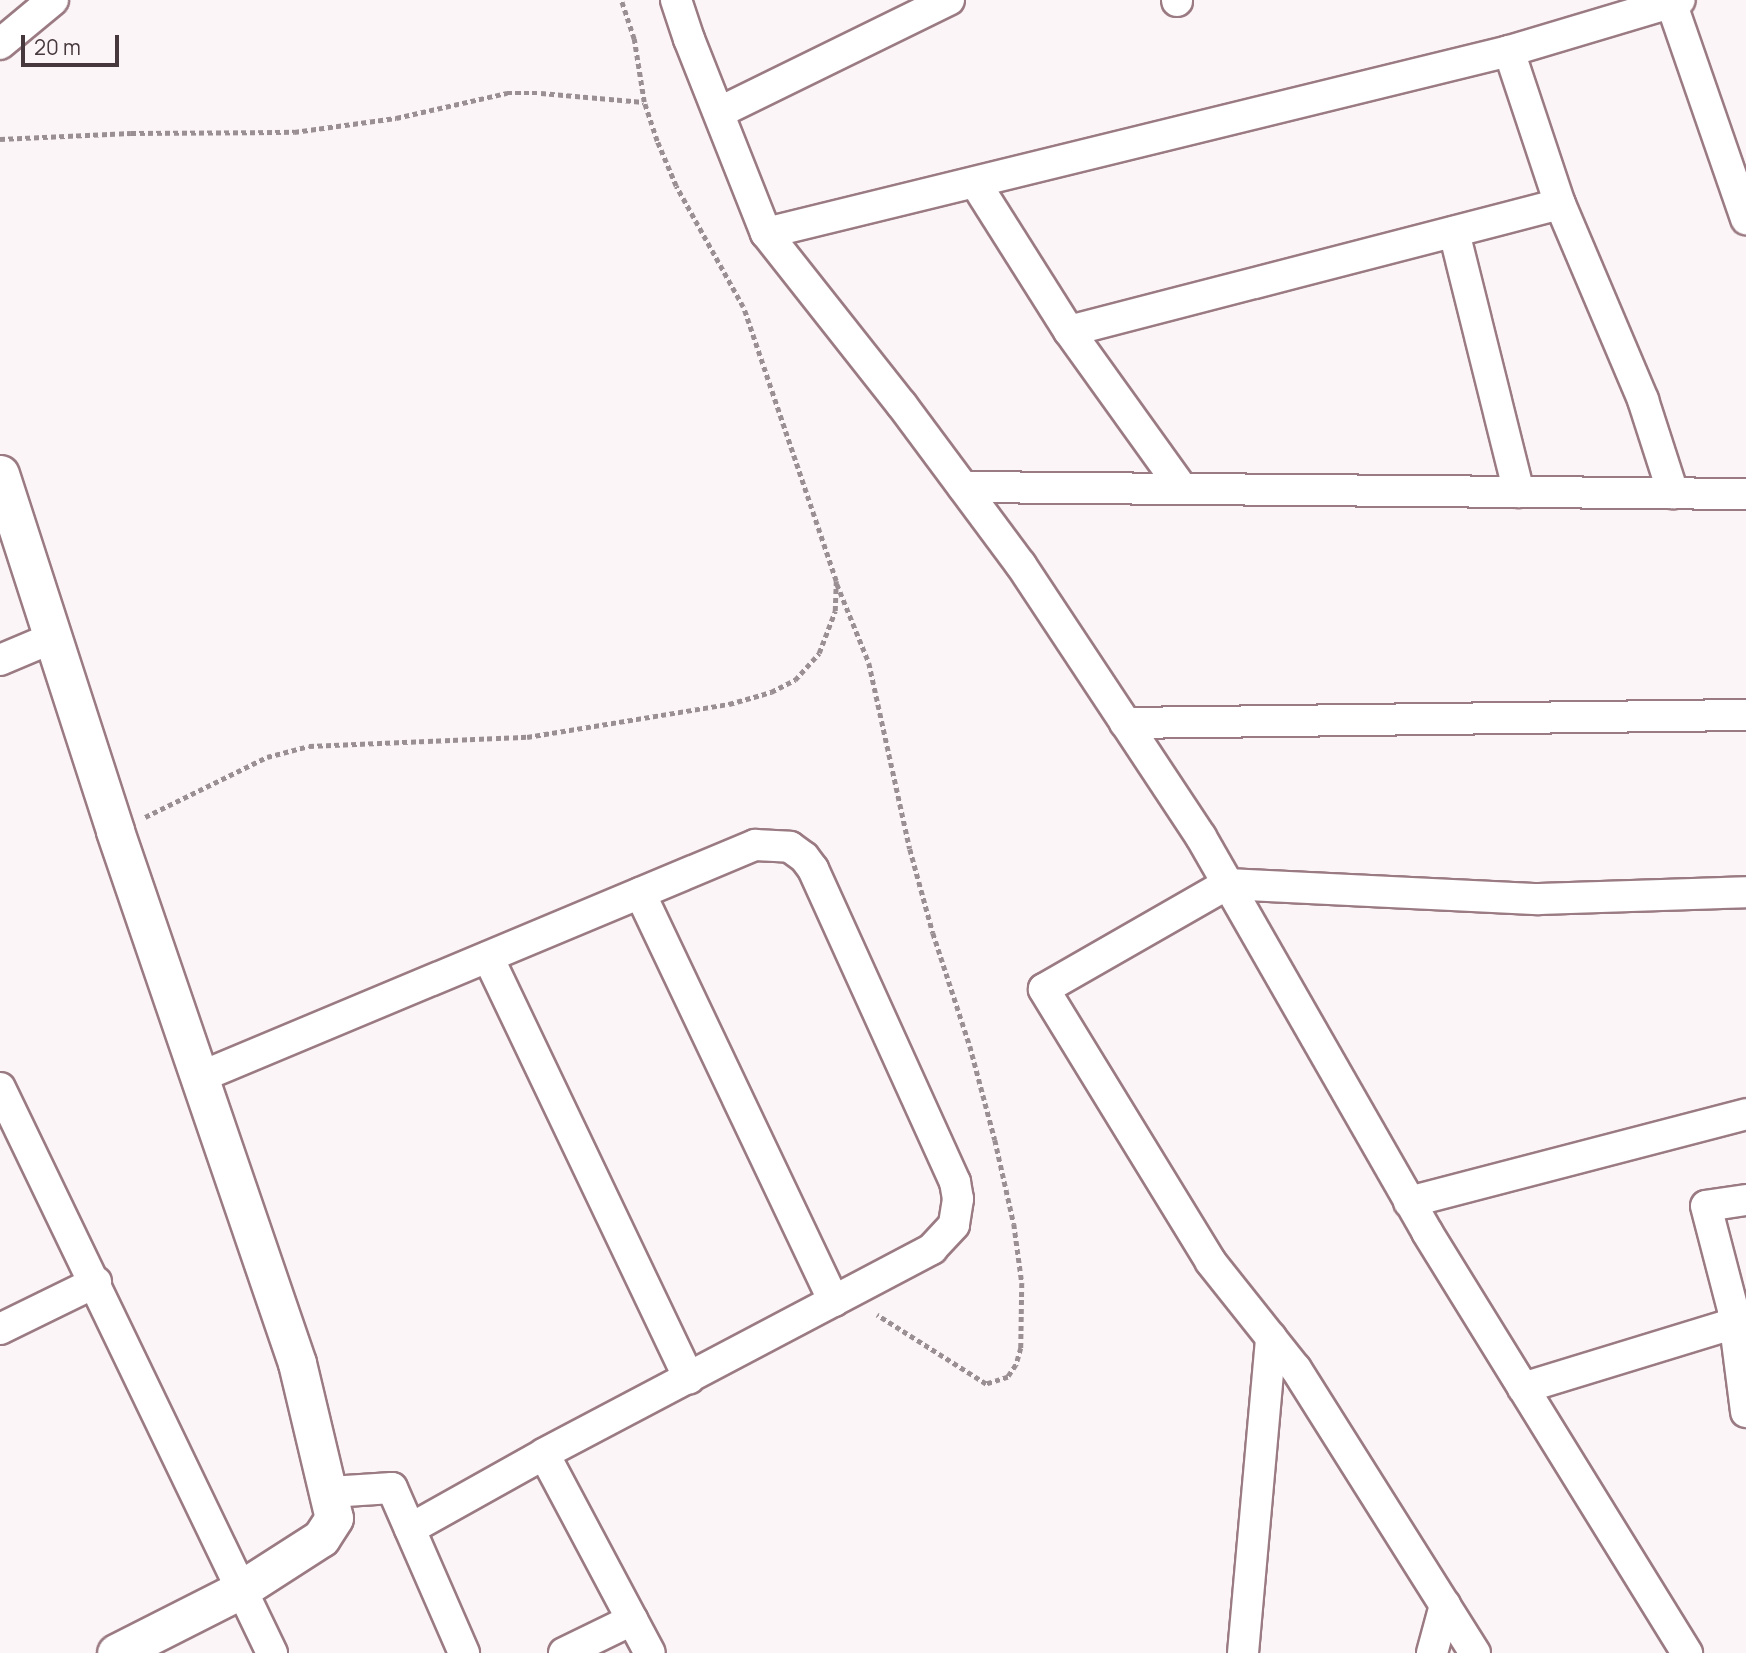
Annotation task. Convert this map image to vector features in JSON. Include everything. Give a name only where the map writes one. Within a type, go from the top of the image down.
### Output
[{"type":"street","points":[[0,44],[53,0]]},
{"type":"street","points":[[676,0],[766,233],[1021,565],[1201,837],[1409,1202],[1687,1653]]},
{"type":"street","points":[[720,112],[897,12],[949,0]]},
{"type":"street","points":[[766,233],[976,184],[1509,51],[1675,1],[1746,219]]},
{"type":"street","points":[[1509,51],[1560,204],[1643,400],[1673,493]]},
{"type":"street","points":[[976,184],[1069,331],[1182,488]]},
{"type":"street","points":[[1069,331],[1560,204]]},
{"type":"street","points":[[1454,232],[1519,492]]},
{"type":"street","points":[[0,474],[115,831],[297,1363],[330,1492],[334,1518],[321,1538],[240,1590],[116,1653]]},
{"type":"street","points":[[963,487],[1746,494]]},
{"type":"street","points":[[0,660],[52,638]]},
{"type":"street","points":[[1125,723],[1746,715]]},
{"type":"street","points":[[200,1077],[755,845],[790,847],[804,857],[813,869],[955,1182],[958,1199],[954,1225],[932,1249],[544,1454],[410,1529]]},
{"type":"street","points":[[1475,1653],[1296,1369],[1211,1262],[1045,989],[1227,884],[1539,899],[1746,892]]},
{"type":"street","points":[[640,893],[840,1298]]},
{"type":"street","points":[[488,957],[689,1378]]},
{"type":"street","points":[[0,1088],[96,1282],[272,1653]]},
{"type":"street","points":[[1409,1202],[1746,1114]]},
{"type":"street","points":[[1746,1200],[1706,1206],[1735,1323],[1746,1412]]},
{"type":"street","points":[[0,1329],[96,1282]]},
{"type":"street","points":[[1522,1388],[1735,1323]]},
{"type":"street","points":[[1243,1653],[1271,1337]]},
{"type":"street","points":[[544,1454],[650,1653]]},
{"type":"street","points":[[330,1492],[392,1488],[464,1653]]},
{"type":"street","points":[[1432,1653],[1445,1605]]},
{"type":"street","points":[[564,1653],[632,1620]]},
{"type":"path","points":[[621,0],[634,39],[644,102],[676,187],[743,306],[836,581],[869,663],[914,861],[933,933],[970,1046],[1003,1176],[1022,1283],[1021,1348],[1016,1365],[1007,1377],[986,1384],[840,1298]]},
{"type":"path","points":[[0,139],[131,133],[294,132],[396,118],[507,93],[541,93],[644,102]]},
{"type":"path","points":[[115,831],[267,757],[310,746],[527,737],[729,704],[771,692],[795,680],[819,653],[835,611],[836,581]]}]
